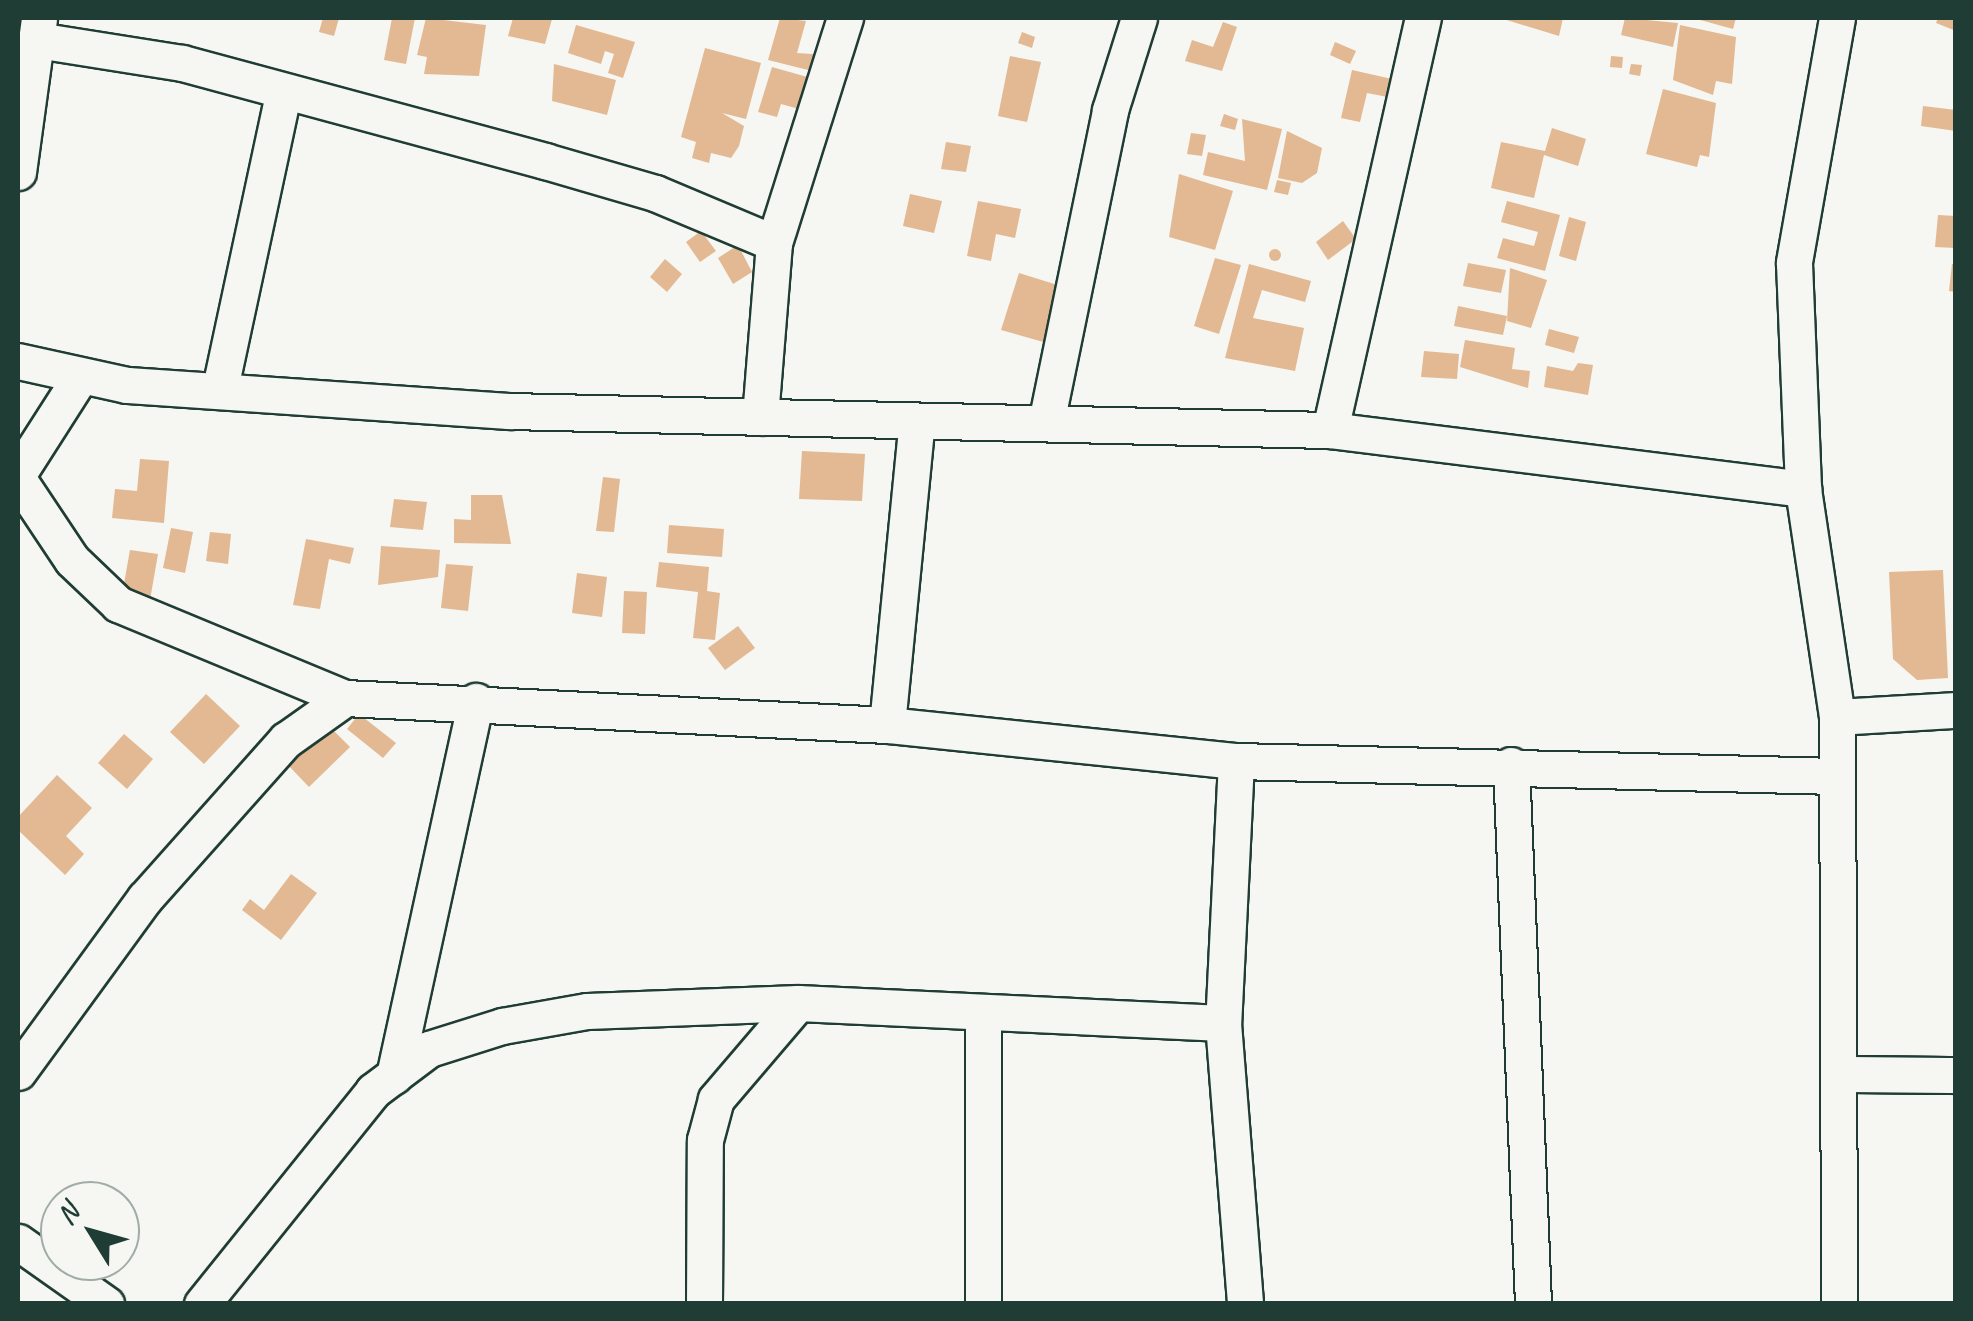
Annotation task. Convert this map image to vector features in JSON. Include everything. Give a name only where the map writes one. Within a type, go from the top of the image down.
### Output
[{"type":"street","points":[[760,417],[774,243],[845,18]]},
{"type":"street","points":[[1048,418],[1110,110],[1139,18]]},
{"type":"street","points":[[1330,430],[1423,18]]},
{"type":"street","points":[[1837,18],[1794,263],[1803,489],[1836,717],[1842,1074],[1839,1304]]},
{"type":"street","points":[[18,172],[32,24],[655,193],[774,243]]},
{"type":"street","points":[[220,388],[282,93]]},
{"type":"street","points":[[18,361],[80,376],[220,388],[760,417],[917,421],[1048,418],[1330,430],[1803,489]]},
{"type":"street","points":[[80,376],[18,476],[81,572],[118,604],[345,698],[476,701],[887,724],[1236,761],[1836,776]]},
{"type":"street","points":[[887,724],[917,421]]},
{"type":"street","points":[[18,1072],[145,898],[286,740],[345,698]]},
{"type":"street","points":[[394,1076],[476,701]]},
{"type":"street","points":[[1836,717],[1956,710]]},
{"type":"street","points":[[1236,761],[1223,1023],[1244,1304]]},
{"type":"street","points":[[1511,765],[1533,1304]]},
{"type":"street","points":[[704,1304],[705,1140],[716,1099],[798,1003]]},
{"type":"street","points":[[202,1304],[336,1131],[394,1076],[429,1049],[502,1026],[586,1011],[798,1003],[983,1015],[1223,1023]]},
{"type":"street","points":[[983,1015],[983,1304]]},
{"type":"street","points":[[1842,1074],[1956,1076]]},
{"type":"street","points":[[18,1242],[106,1304]]},
{"type":"building","points":[[323,18],[339,18],[334,36],[319,32]]},
{"type":"building","points":[[392,18],[415,18],[406,64],[384,60]]},
{"type":"building","points":[[426,18],[486,25],[479,76],[424,74],[427,57],[417,55]]},
{"type":"building","points":[[513,18],[552,19],[545,44],[508,36]]},
{"type":"building","points":[[780,18],[806,21],[797,53],[841,56],[836,77],[768,60]]},
{"type":"building","points":[[1500,18],[1563,18],[1559,36]]},
{"type":"building","points":[[1625,18],[1678,23],[1673,47],[1621,35]]},
{"type":"building","points":[[1693,18],[1736,18],[1733,29]]},
{"type":"building","points":[[1938,18],[1956,18],[1956,31],[1936,23]]},
{"type":"building","points":[[1223,22],[1237,27],[1222,71],[1185,61],[1192,40],[1213,47]]},
{"type":"building","points":[[576,25],[635,42],[623,78],[608,73],[614,54],[605,51],[601,64],[568,53]]},
{"type":"building","points":[[1680,25],[1736,37],[1732,84],[1716,81],[1713,95],[1673,80]]},
{"type":"building","points":[[1022,32],[1035,37],[1032,48],[1018,43]]},
{"type":"building","points":[[1335,42],[1356,51],[1350,64],[1330,55]]},
{"type":"building","points":[[705,48],[761,63],[746,119],[722,113],[744,126],[739,146],[731,158],[711,153],[709,163],[692,158],[696,142],[681,137]]},
{"type":"building","points":[[1010,56],[1041,62],[1027,122],[998,116]]},
{"type":"building","points":[[1611,56],[1623,57],[1622,68],[1610,67]]},
{"type":"building","points":[[554,64],[616,80],[607,115],[552,101]]},
{"type":"building","points":[[1631,64],[1642,65],[1640,76],[1629,74]]},
{"type":"building","points":[[772,67],[832,84],[806,111],[781,104],[777,117],[758,112]]},
{"type":"building","points":[[1352,70],[1392,79],[1388,97],[1367,93],[1360,122],[1341,118]]},
{"type":"building","points":[[1663,89],[1716,103],[1709,157],[1700,155],[1697,167],[1646,154]]},
{"type":"building","points":[[1923,106],[1956,110],[1956,131],[1921,126]]},
{"type":"building","points":[[1224,114],[1238,119],[1235,130],[1220,126]]},
{"type":"building","points":[[1242,119],[1282,129],[1267,190],[1203,175],[1208,152],[1245,161]]},
{"type":"building","points":[[1552,128],[1586,139],[1578,166],[1544,155],[1534,198],[1491,188],[1501,142],[1545,151]]},
{"type":"building","points":[[1287,131],[1322,148],[1317,173],[1302,183],[1278,178]]},
{"type":"building","points":[[1191,133],[1206,135],[1202,156],[1187,154]]},
{"type":"building","points":[[946,142],[971,146],[966,172],[941,169]]},
{"type":"building","points":[[1179,174],[1233,191],[1215,250],[1169,237]]},
{"type":"building","points":[[1277,180],[1291,183],[1288,195],[1274,192]]},
{"type":"building","points":[[910,194],[942,201],[934,233],[903,226]]},
{"type":"building","points":[[978,201],[1021,209],[1015,238],[996,234],[991,261],[967,256]]},
{"type":"building","points":[[1507,201],[1560,215],[1545,271],[1497,258],[1503,238],[1534,246],[1538,232],[1501,222]]},
{"type":"building","points":[[1938,215],[1956,216],[1956,248],[1935,247]]},
{"type":"building","points":[[1569,217],[1586,222],[1576,261],[1559,256]]},
{"type":"building","points":[[1343,221],[1356,239],[1328,260],[1316,242]]},
{"type":"building","points":[[701,231],[716,251],[700,262],[686,242]]},
{"type":"building","points":[[738,245],[752,272],[733,284],[718,258]]},
{"type":"building","points":[[1275,249],[1281,255],[1275,261],[1269,255]]},
{"type":"building","points":[[1215,258],[1241,265],[1219,334],[1194,326]]},
{"type":"building","points":[[665,259],[682,274],[667,292],[650,277]]},
{"type":"building","points":[[1468,263],[1506,270],[1501,293],[1463,286]]},
{"type":"building","points":[[1249,264],[1311,281],[1305,302],[1262,290],[1253,318],[1304,328],[1295,371],[1225,358]]},
{"type":"building","points":[[1952,264],[1956,264],[1956,292],[1949,291]]},
{"type":"building","points":[[1510,268],[1547,280],[1531,328],[1507,321]]},
{"type":"building","points":[[1019,273],[1064,287],[1047,343],[1001,330]]},
{"type":"building","points":[[1458,306],[1507,316],[1503,335],[1454,326]]},
{"type":"building","points":[[1549,329],[1579,337],[1574,353],[1545,345]]},
{"type":"building","points":[[1465,340],[1515,348],[1512,369],[1530,371],[1528,388],[1460,367]]},
{"type":"building","points":[[1424,351],[1459,354],[1457,379],[1421,377]]},
{"type":"building","points":[[1578,363],[1593,365],[1588,395],[1544,387],[1547,366],[1573,371]]},
{"type":"building","points":[[802,451],[865,454],[862,501],[799,499]]},
{"type":"building","points":[[140,459],[169,461],[164,523],[112,518],[115,489],[137,491]]},
{"type":"building","points":[[603,477],[620,479],[614,532],[596,531]]},
{"type":"building","points":[[471,495],[502,495],[511,544],[454,543],[454,519],[471,520]]},
{"type":"building","points":[[394,499],[427,502],[423,530],[390,527]]},
{"type":"building","points":[[669,525],[724,529],[722,557],[667,553]]},
{"type":"building","points":[[171,528],[193,532],[185,573],[163,568]]},
{"type":"building","points":[[210,532],[231,534],[228,564],[206,561]]},
{"type":"building","points":[[306,539],[354,548],[350,564],[329,559],[320,609],[293,605]]},
{"type":"building","points":[[381,546],[440,550],[438,577],[378,585]]},
{"type":"building","points":[[130,550],[158,554],[150,600],[122,595]]},
{"type":"building","points":[[659,562],[709,567],[707,591],[720,593],[715,640],[693,638],[698,592],[656,587]]},
{"type":"building","points":[[446,564],[473,566],[468,611],[441,608]]},
{"type":"building","points":[[1943,570],[1948,678],[1917,680],[1893,659],[1889,572]]},
{"type":"building","points":[[577,573],[607,577],[602,617],[572,613]]},
{"type":"building","points":[[624,591],[647,592],[645,634],[622,633]]},
{"type":"building","points":[[738,626],[755,648],[725,670],[708,648]]},
{"type":"building","points":[[206,694],[240,726],[204,764],[170,732]]},
{"type":"building","points":[[359,714],[396,743],[383,758],[347,729]]},
{"type":"building","points":[[328,725],[350,747],[309,787],[288,765]]},
{"type":"building","points":[[124,734],[153,759],[127,789],[98,763]]},
{"type":"building","points":[[57,775],[92,808],[66,836],[84,854],[65,875],[18,830],[18,817]]},
{"type":"building","points":[[291,874],[317,893],[281,940],[242,910],[250,899],[264,910]]}]
